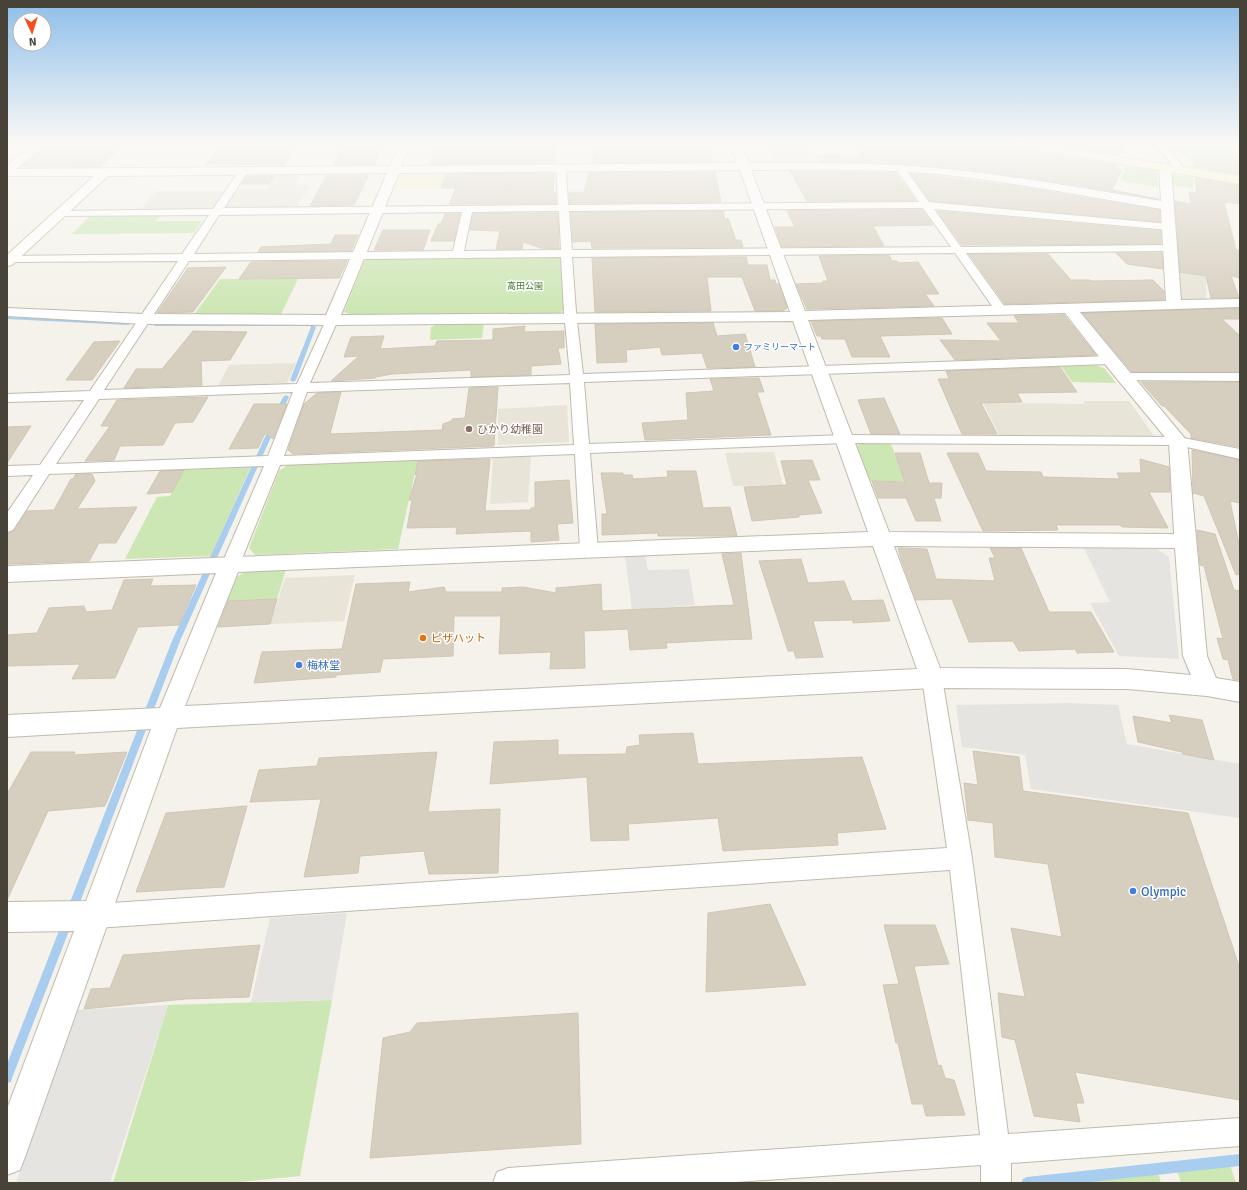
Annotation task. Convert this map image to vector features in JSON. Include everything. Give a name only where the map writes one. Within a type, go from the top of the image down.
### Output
[{"type":"street","points":[[9,261],[75,200]]},
{"type":"street","points":[[7,526],[224,200]]},
{"type":"street","points":[[7,1157],[168,718],[274,461],[302,387],[382,200]]},
{"type":"street","points":[[563,200],[589,550]]},
{"type":"street","points":[[756,200],[932,678],[960,858],[996,1150],[996,1183]]},
{"type":"street","points":[[922,200],[1001,310]]},
{"type":"street","points":[[1131,200],[1168,206]]},
{"type":"street","points":[[1168,200],[1169,248],[1174,306]]},
{"type":"street","points":[[60,213],[926,205],[1169,227]]},
{"type":"street","points":[[458,255],[468,209]]},
{"type":"street","points":[[9,261],[1169,248]]},
{"type":"street","points":[[7,312],[144,319],[332,320],[799,316],[1240,303]]},
{"type":"street","points":[[1069,308],[1123,377],[1178,441],[1195,656],[1207,686]]},
{"type":"street","points":[[7,398],[1110,360]]},
{"type":"street","points":[[1123,377],[1240,377]]},
{"type":"street","points":[[7,471],[844,439],[1178,441],[1240,454]]},
{"type":"street","points":[[7,574],[881,539],[1185,541]]},
{"type":"street","points":[[7,726],[932,678],[1127,679],[1207,686],[1240,692]]},
{"type":"street","points":[[7,917],[96,916],[960,858]]},
{"type":"street","points":[[508,1183],[1240,1132]]},
{"type":"shaded area","points":[[149,200],[219,200],[211,209],[141,209]]},
{"type":"shaded area","points":[[229,200],[302,200],[296,208],[224,208]]},
{"type":"shaded area","points":[[570,200],[637,200],[637,205],[570,204]]},
{"type":"shaded area","points":[[1178,272],[1206,276],[1206,299],[1180,300]]},
{"type":"shaded area","points":[[296,363],[287,383],[218,386],[229,365]]},
{"type":"shaded area","points":[[1084,401],[1129,401],[1154,436],[999,435],[983,403],[1084,404]]},
{"type":"shaded area","points":[[567,405],[569,442],[498,445],[498,409]]},
{"type":"shaded area","points":[[774,452],[783,485],[733,486],[725,453]]},
{"type":"shaded area","points":[[493,456],[531,456],[528,502],[490,504]]},
{"type":"shaded area","points":[[1084,548],[1157,549],[1169,557],[1179,659],[1119,656],[1090,603],[1110,602]]},
{"type":"shaded area","points":[[625,556],[645,556],[648,570],[689,569],[695,605],[632,610]]},
{"type":"shaded area","points":[[355,575],[344,621],[270,624],[285,578]]},
{"type":"shaded area","points":[[1069,703],[1118,705],[1127,744],[1240,764],[1240,818],[1031,789],[1025,755],[962,747],[956,705]]},
{"type":"shaded area","points":[[347,913],[332,1000],[251,1002],[270,918]]},
{"type":"shaded area","points":[[168,1005],[110,1183],[16,1183],[77,1010]]},
{"type":"green space","points":[[92,214],[162,214],[156,221],[202,221],[194,233],[72,234]]},
{"type":"green space","name":"高田公園","points":[[561,258],[564,310],[558,314],[352,315],[344,312],[364,261],[371,259]]},
{"type":"green space","points":[[220,279],[298,279],[280,316],[194,315]]},
{"type":"green space","points":[[484,323],[482,338],[430,340],[431,327],[438,324]]},
{"type":"green space","points":[[1095,365],[1104,368],[1116,383],[1072,382],[1061,366]]},
{"type":"green space","points":[[861,443],[891,444],[905,481],[867,481],[855,448]]},
{"type":"green space","points":[[418,460],[398,549],[255,555],[249,548],[279,471],[289,464]]},
{"type":"green space","points":[[251,466],[211,556],[125,559],[157,497],[170,496],[184,470]]},
{"type":"green space","points":[[286,569],[277,599],[227,601],[236,577],[247,571]]},
{"type":"green space","points":[[332,1000],[300,1176],[229,1183],[113,1183],[168,1005]]},
{"type":"green space","points":[[1230,1165],[1236,1183],[1181,1183],[1176,1167]]},
{"type":"green space","points":[[1157,1169],[1161,1183],[1095,1183],[1094,1180]]},
{"type":"building","points":[[314,200],[357,200],[354,205],[310,206]]},
{"type":"building","points":[[451,200],[556,200],[556,204],[449,204]]},
{"type":"building","points":[[569,200],[721,200],[721,202],[569,203]]},
{"type":"building","points":[[806,200],[915,200],[916,201],[807,201]]},
{"type":"building","points":[[929,200],[1097,200],[1160,210],[1160,222],[930,201]]},
{"type":"building","points":[[1190,200],[1240,200],[1240,204],[1224,202],[1236,250],[1240,250],[1240,278],[1231,276],[1239,298],[1211,298],[1206,276],[1180,272],[1175,201],[1191,204]]},
{"type":"building","points":[[922,210],[933,225],[873,226],[884,246],[782,247],[775,227],[795,227],[787,211]]},
{"type":"building","points":[[723,211],[725,220],[728,218],[736,240],[741,240],[743,247],[592,248],[591,241],[573,242],[571,212]]},
{"type":"building","points":[[937,211],[1161,231],[1161,244],[962,245]]},
{"type":"building","points":[[473,213],[558,213],[559,249],[541,248],[523,242],[522,249],[496,249],[500,231],[470,230]]},
{"type":"building","points":[[445,214],[460,214],[454,241],[431,241],[438,224],[441,224]]},
{"type":"building","points":[[383,230],[430,230],[423,250],[374,250]]},
{"type":"building","points":[[335,235],[358,235],[351,251],[258,252],[261,247],[331,244]]},
{"type":"building","points":[[1116,253],[1162,253],[1163,269],[1127,264]]},
{"type":"building","points":[[969,254],[1048,254],[1071,280],[1153,280],[1164,291],[1164,300],[1005,304]]},
{"type":"building","points":[[889,255],[892,261],[897,261],[899,263],[918,262],[939,294],[925,294],[934,306],[807,309],[796,284],[823,283],[823,281],[828,281],[819,256]]},
{"type":"building","points":[[746,257],[748,265],[767,265],[770,280],[775,280],[776,284],[779,284],[787,308],[783,311],[755,311],[742,277],[707,277],[711,311],[595,312],[592,258]]},
{"type":"building","points":[[347,261],[339,278],[239,279],[251,262]]},
{"type":"building","points":[[226,267],[193,312],[157,313],[188,268]]},
{"type":"building","points":[[1240,308],[1240,319],[1222,319],[1240,336],[1240,372],[1132,372],[1083,313]]},
{"type":"building","points":[[1064,315],[1096,355],[955,360],[940,340],[1001,341],[987,323],[1019,323],[1014,316]]},
{"type":"building","points":[[942,318],[952,334],[880,336],[890,357],[852,357],[845,339],[822,339],[821,336],[817,336],[811,321]]},
{"type":"building","points":[[713,323],[717,336],[745,334],[755,367],[707,368],[702,353],[662,355],[660,347],[626,350],[627,362],[597,363],[595,324]]},
{"type":"building","points":[[525,326],[524,332],[564,331],[564,348],[558,348],[561,364],[531,366],[531,375],[471,377],[471,370],[392,374],[375,378],[331,381],[359,356],[344,357],[351,337],[384,336],[380,349],[435,346],[437,341],[493,340],[493,329]]},
{"type":"building","points":[[193,331],[247,332],[230,360],[201,361],[202,385],[124,388],[136,369],[162,369]]},
{"type":"building","points":[[120,341],[92,380],[66,380],[94,342]]},
{"type":"building","points":[[1060,367],[1077,392],[1017,393],[1022,402],[981,403],[997,434],[962,434],[938,379],[949,379],[946,371]]},
{"type":"building","points":[[759,378],[764,392],[757,392],[771,435],[645,440],[642,423],[688,420],[686,393],[714,391],[710,379]]},
{"type":"building","points":[[1141,382],[1240,382],[1240,447],[1191,438],[1191,434],[1164,406],[1162,406]]},
{"type":"building","points":[[498,387],[494,446],[293,454],[288,450],[304,404],[317,393],[341,392],[330,434],[442,430],[443,424],[452,421],[452,419],[465,418],[469,388]]},
{"type":"building","points":[[208,397],[193,422],[175,423],[163,445],[120,446],[114,460],[85,461],[110,426],[101,426],[117,400]]},
{"type":"building","points":[[884,398],[900,434],[871,434],[858,400]]},
{"type":"building","points":[[254,404],[287,404],[273,439],[265,433],[258,448],[229,449]]},
{"type":"building","points":[[31,426],[7,463],[7,427]]},
{"type":"building","points":[[1192,450],[1240,460],[1240,503],[1230,501],[1240,549],[1240,574],[1236,575],[1204,496],[1193,493]]},
{"type":"building","points":[[895,453],[920,453],[929,483],[942,483],[941,498],[934,498],[941,521],[916,521],[906,498],[878,498],[872,481],[905,482]]},
{"type":"building","points":[[947,453],[978,453],[986,471],[1041,472],[1043,477],[1120,479],[1117,473],[1141,473],[1140,459],[1169,467],[1170,492],[1149,492],[1168,528],[1122,527],[1120,525],[1056,525],[1058,530],[983,531]]},
{"type":"building","points":[[490,459],[485,511],[531,510],[531,508],[535,508],[535,482],[569,480],[573,523],[557,524],[559,540],[531,542],[531,531],[456,534],[457,527],[407,528],[412,500],[409,500],[417,474],[415,475],[418,461]]},
{"type":"building","points":[[812,460],[820,480],[808,480],[822,513],[799,515],[799,517],[752,521],[744,487],[787,485],[781,461]]},
{"type":"building","points":[[184,470],[172,492],[147,494],[160,471]]},
{"type":"building","points":[[667,471],[696,471],[703,508],[730,507],[737,536],[658,536],[658,533],[602,535],[602,514],[607,514],[601,473],[623,473],[623,475],[632,475],[633,479],[668,477]]},
{"type":"building","points":[[76,474],[92,474],[95,481],[77,509],[137,507],[116,543],[99,543],[89,561],[7,564],[7,535],[14,531],[27,511],[54,510],[71,479],[73,479]]},
{"type":"building","points":[[1197,530],[1215,534],[1234,590],[1240,591],[1240,680],[1233,679],[1228,660],[1223,659],[1217,638],[1223,639],[1204,566],[1200,565]]},
{"type":"building","points":[[898,548],[927,549],[936,579],[995,581],[989,558],[995,558],[990,548],[1021,548],[1049,612],[1091,612],[1114,652],[1077,653],[1075,649],[1019,651],[1013,641],[969,642],[952,599],[916,600]]},
{"type":"building","points":[[741,553],[752,639],[666,643],[667,648],[630,650],[628,629],[584,631],[585,668],[550,669],[551,652],[499,654],[501,616],[454,616],[453,656],[383,659],[380,672],[254,683],[262,652],[342,649],[356,584],[410,582],[408,592],[444,587],[446,592],[502,592],[502,588],[523,587],[556,593],[556,588],[601,584],[602,611],[734,605],[722,554]]},
{"type":"building","points":[[801,559],[808,583],[844,581],[852,601],[883,600],[890,621],[853,623],[853,620],[813,621],[823,657],[796,658],[794,651],[788,651],[759,561]]},
{"type":"building","points":[[153,579],[150,586],[196,585],[179,625],[138,627],[115,678],[72,679],[80,664],[7,666],[7,635],[37,633],[49,608],[84,606],[86,612],[112,610],[124,580]]},
{"type":"building","points":[[277,599],[270,624],[218,627],[228,601]]},
{"type":"building","points":[[1169,715],[1202,720],[1214,760],[1183,754],[1182,752],[1138,742],[1133,716],[1172,723]]},
{"type":"building","points":[[693,733],[698,764],[862,757],[886,829],[837,833],[838,845],[723,851],[718,818],[628,824],[629,840],[591,841],[587,777],[490,784],[494,742],[558,740],[558,755],[626,754],[627,747],[640,745],[639,735]]},
{"type":"building","name":"Olympic","points":[[973,751],[1019,757],[1023,791],[1188,813],[1240,969],[1240,1100],[1075,1072],[1084,1103],[1076,1103],[1080,1122],[1034,1116],[1015,1040],[1002,1037],[998,993],[1025,997],[1011,928],[1062,937],[1048,864],[995,857],[993,823],[968,820],[964,783],[978,785]]},
{"type":"building","points":[[31,752],[75,752],[74,755],[127,752],[105,806],[48,811],[7,900],[7,794]]},
{"type":"building","points":[[437,752],[428,812],[500,809],[498,873],[429,874],[424,851],[360,856],[358,873],[304,877],[321,799],[250,802],[259,770],[317,766],[319,758]]},
{"type":"building","points":[[247,806],[224,887],[136,892],[166,813]]},
{"type":"building","points":[[770,904],[806,985],[706,992],[708,913]]},
{"type":"building","points":[[884,925],[935,925],[949,964],[914,966],[938,1066],[941,1065],[945,1078],[954,1080],[965,1115],[926,1116],[923,1104],[912,1104],[883,985],[899,984]]},
{"type":"building","points":[[260,945],[249,997],[185,999],[84,1009],[91,989],[110,988],[123,955]]},
{"type":"building","points":[[578,1013],[581,1144],[370,1158],[383,1038],[410,1032],[417,1023]]},
{"type":"waterway","points":[[7,318],[128,324]]},
{"type":"waterway","points":[[155,325],[311,325],[314,327],[293,380]]},
{"type":"waterway","points":[[279,411],[286,397]]},
{"type":"waterway","points":[[72,910],[176,641],[272,428]]},
{"type":"waterway","points":[[7,1078],[67,923]]},
{"type":"waterway","points":[[1027,1183],[1240,1160]]},
{"type":"place","name":"ファミリーマート","points":[[736,347]]},
{"type":"place","name":"ひかり幼稚園","points":[[469,429]]},
{"type":"place","name":"ピザハット","points":[[423,638]]},
{"type":"place","name":"梅林堂","points":[[299,665]]},
{"type":"place","name":"Olympic","points":[[1133,891]]}]
